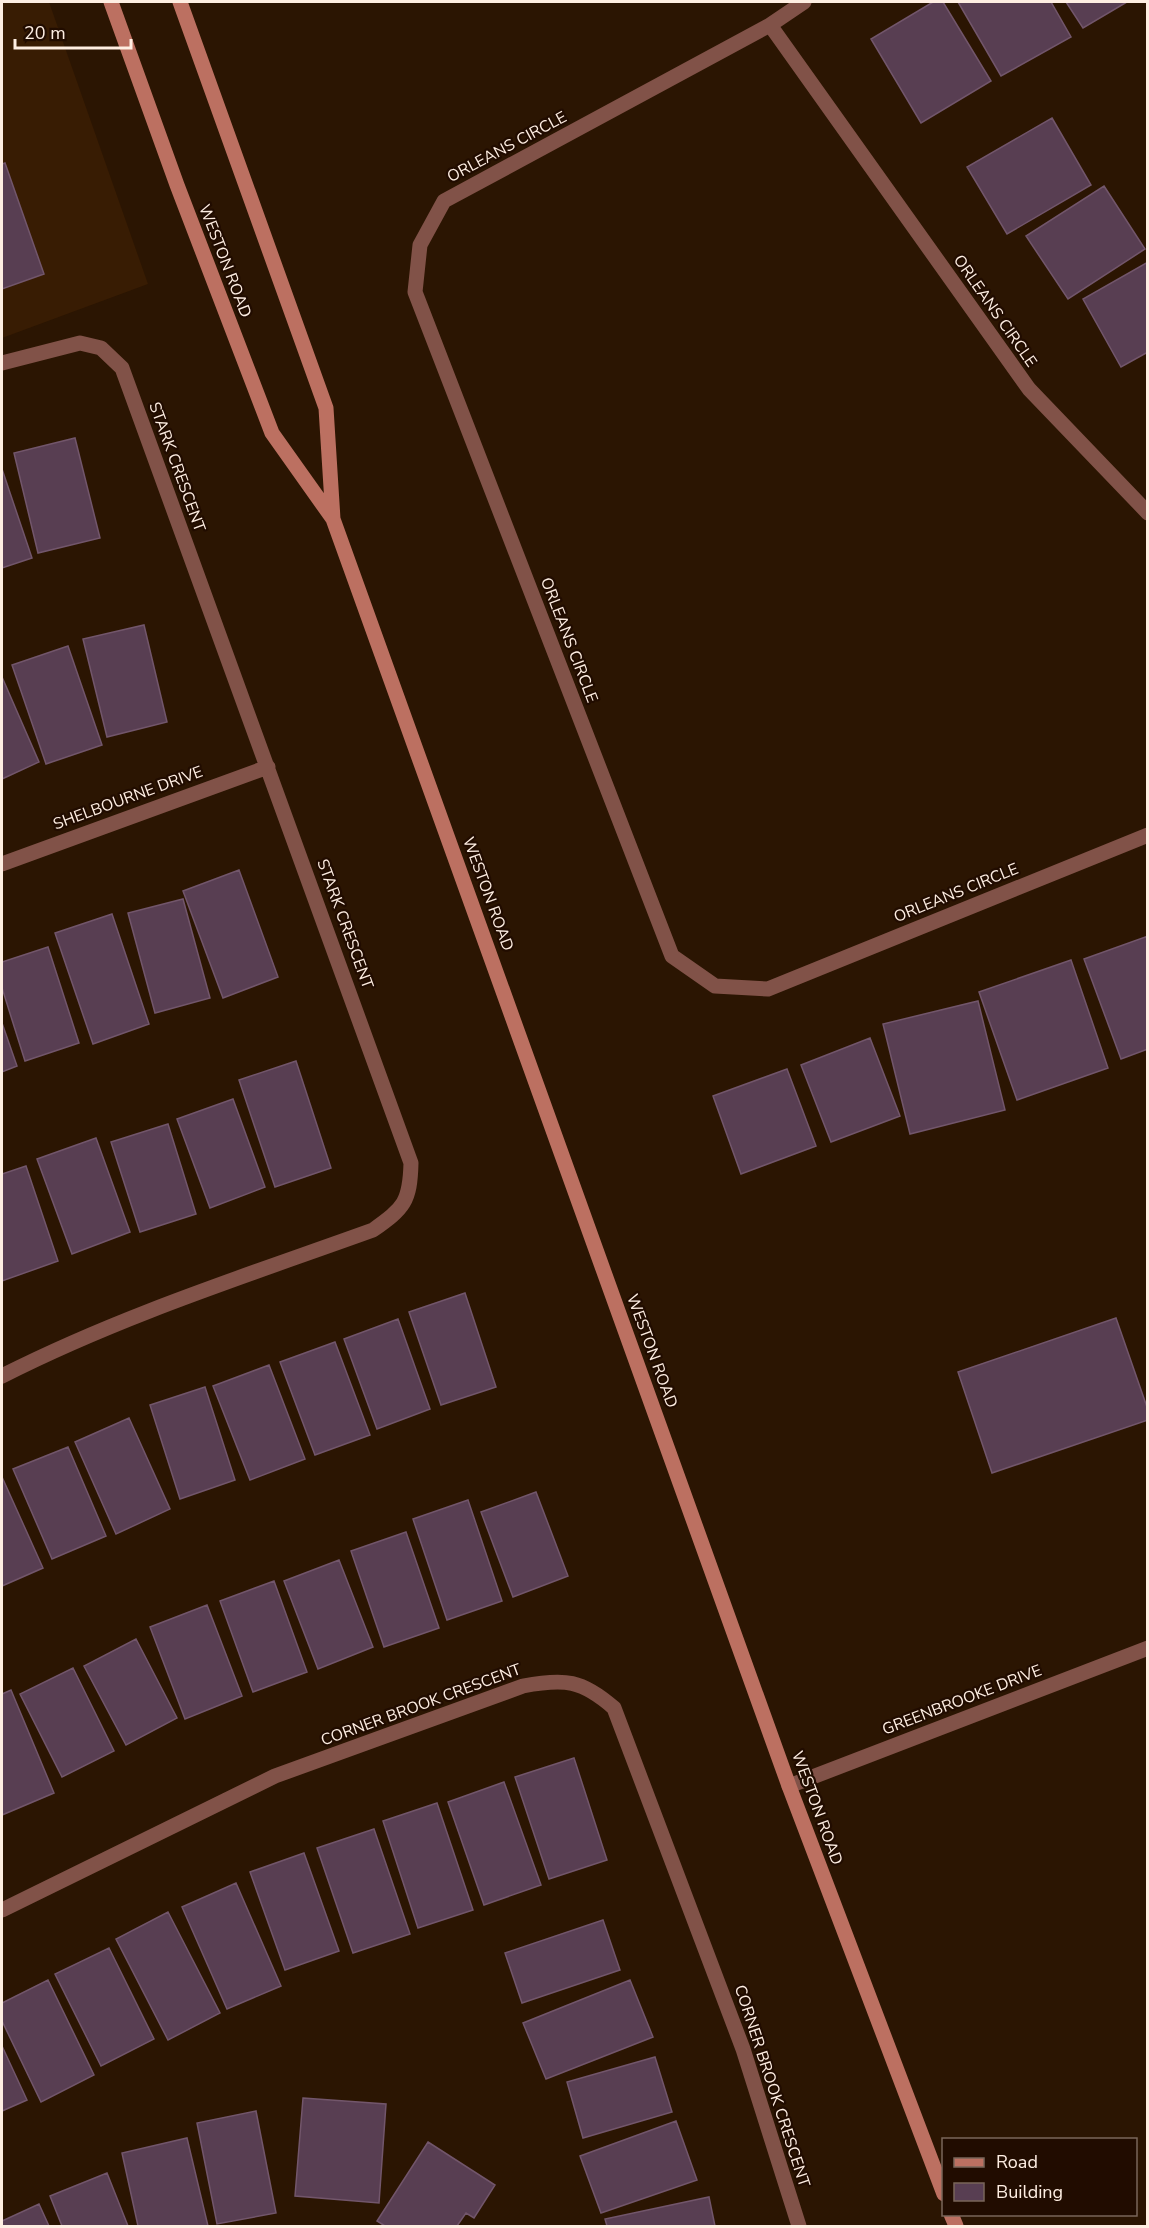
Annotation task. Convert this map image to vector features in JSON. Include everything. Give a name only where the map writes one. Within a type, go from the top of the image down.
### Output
[{"type":"main road","name":"WESTON ROAD","points":[[111,2],[177,185],[272,433],[333,519],[789,1786],[942,2189]]},
{"type":"main road","name":"WESTON ROAD","points":[[180,2],[326,408],[333,519]]},
{"type":"street","name":"ORLEANS CIRCLE","points":[[804,2],[770,25],[444,201],[420,245],[415,292],[672,956],[716,986],[768,989],[1148,835]]},
{"type":"street","name":"ORLEANS CIRCLE","points":[[770,25],[1029,389],[1148,513]]},
{"type":"street","name":"STARK CRESCENT","points":[[2,363],[80,343],[101,348],[122,368],[405,1140],[411,1163],[410,1191],[398,1212],[373,1230],[127,1319],[54,1349],[2,1376]]},
{"type":"street","name":"SHELBOURNE DRIVE","points":[[2,864],[268,767]]},
{"type":"street","name":"GREENBROOKE DRIVE","points":[[789,1786],[1148,1648]]},
{"type":"street","name":"CORNER BROOK CRESCENT","points":[[2,1910],[275,1776],[523,1686],[549,1681],[572,1681],[595,1691],[614,1708],[743,2049],[799,2226]]},
{"type":"shaded area","points":[[2,2],[49,2],[148,284],[2,338]]},
{"type":"building","points":[[933,2],[943,2],[991,81],[921,123],[871,39]]},
{"type":"building","points":[[958,2],[1051,2],[1071,37],[1001,76]]},
{"type":"building","points":[[1066,2],[1127,2],[1083,28]]},
{"type":"building","points":[[1052,118],[1091,185],[1007,234],[967,167]]},
{"type":"building","points":[[5,163],[44,274],[2,289],[2,164]]},
{"type":"building","points":[[1104,186],[1145,249],[1068,299],[1026,236]]},
{"type":"building","points":[[1148,262],[1148,352],[1121,367],[1083,299]]},
{"type":"building","points":[[75,438],[100,538],[38,553],[14,453]]},
{"type":"building","points":[[2,469],[32,558],[2,568]]},
{"type":"building","points":[[144,625],[167,722],[107,737],[83,639]]},
{"type":"building","points":[[68,646],[102,745],[46,764],[12,665]]},
{"type":"building","points":[[2,677],[39,762],[2,779]]},
{"type":"building","points":[[239,870],[278,977],[223,998],[183,891]]},
{"type":"building","points":[[183,899],[210,998],[155,1013],[128,913]]},
{"type":"building","points":[[112,914],[149,1024],[93,1044],[55,933]]},
{"type":"building","points":[[1148,936],[1148,1049],[1121,1059],[1084,959]]},
{"type":"building","points":[[48,947],[79,1043],[25,1061],[2,988],[2,962]]},
{"type":"building","points":[[1071,960],[1108,1068],[1017,1100],[979,992]]},
{"type":"building","points":[[978,1001],[1005,1110],[910,1134],[883,1024]]},
{"type":"building","points":[[2,1023],[17,1066],[2,1072]]},
{"type":"building","points":[[870,1038],[900,1116],[831,1142],[801,1065]]},
{"type":"building","points":[[296,1061],[331,1168],[275,1187],[239,1080]]},
{"type":"building","points":[[787,1069],[816,1146],[741,1174],[713,1096]]},
{"type":"building","points":[[233,1099],[265,1187],[210,1208],[177,1119]]},
{"type":"building","points":[[168,1124],[196,1214],[140,1232],[111,1142]]},
{"type":"building","points":[[96,1138],[130,1232],[72,1254],[37,1159]]},
{"type":"building","points":[[26,1166],[58,1261],[2,1281],[2,1174]]},
{"type":"building","points":[[465,1293],[496,1387],[441,1405],[409,1312]]},
{"type":"building","points":[[1116,1318],[1148,1410],[1148,1420],[992,1473],[958,1372]]},
{"type":"building","points":[[398,1319],[430,1409],[377,1429],[344,1339]]},
{"type":"building","points":[[335,1342],[370,1435],[315,1455],[280,1362]]},
{"type":"building","points":[[269,1365],[305,1459],[250,1480],[213,1386]]},
{"type":"building","points":[[205,1387],[235,1480],[180,1499],[150,1405]]},
{"type":"building","points":[[129,1418],[170,1509],[116,1534],[75,1442]]},
{"type":"building","points":[[68,1447],[106,1536],[52,1559],[13,1469]]},
{"type":"building","points":[[2,1477],[43,1568],[2,1586]]},
{"type":"building","points":[[536,1492],[568,1576],[513,1597],[481,1512]]},
{"type":"building","points":[[468,1500],[502,1601],[447,1620],[413,1519]]},
{"type":"building","points":[[406,1532],[439,1628],[384,1647],[351,1551]]},
{"type":"building","points":[[339,1560],[373,1647],[318,1669],[284,1581]]},
{"type":"building","points":[[274,1581],[307,1672],[253,1692],[220,1601]]},
{"type":"building","points":[[207,1605],[242,1696],[185,1719],[150,1627]]},
{"type":"building","points":[[136,1639],[177,1718],[126,1745],[84,1666]]},
{"type":"building","points":[[73,1668],[114,1751],[62,1777],[20,1694]]},
{"type":"building","points":[[11,1690],[54,1793],[2,1815],[2,1694]]},
{"type":"building","points":[[574,1758],[607,1860],[549,1879],[515,1777]]},
{"type":"building","points":[[504,1782],[541,1885],[484,1905],[448,1802]]},
{"type":"building","points":[[437,1803],[473,1910],[418,1928],[383,1821]]},
{"type":"building","points":[[374,1829],[410,1934],[353,1953],[317,1848]]},
{"type":"building","points":[[304,1853],[339,1951],[285,1970],[250,1872]]},
{"type":"building","points":[[236,1883],[281,1986],[227,2009],[182,1907]]},
{"type":"building","points":[[168,1912],[220,2013],[168,2040],[116,1939]]},
{"type":"building","points":[[603,1920],[620,1970],[522,2003],[505,1953]]},
{"type":"building","points":[[109,1948],[154,2039],[101,2066],[55,1974]]},
{"type":"building","points":[[48,1980],[94,2075],[41,2102],[2,2021],[2,2003]]},
{"type":"building","points":[[630,1980],[653,2037],[546,2079],[523,2023]]},
{"type":"building","points":[[2,2046],[27,2100],[2,2111]]},
{"type":"building","points":[[655,2057],[672,2112],[583,2138],[567,2082]]},
{"type":"building","points":[[303,2098],[386,2104],[379,2203],[295,2196]]},
{"type":"building","points":[[256,2111],[276,2213],[217,2224],[197,2123]]},
{"type":"building","points":[[676,2121],[697,2180],[601,2213],[580,2156]]},
{"type":"building","points":[[187,2138],[208,2226],[138,2226],[122,2153]]},
{"type":"building","points":[[428,2142],[495,2185],[474,2218],[466,2213],[457,2226],[385,2226],[377,2221]]},
{"type":"building","points":[[107,2173],[128,2226],[62,2226],[50,2196]]},
{"type":"building","points":[[709,2197],[715,2226],[607,2226],[605,2219]]},
{"type":"building","points":[[39,2204],[49,2226],[2,2226],[2,2221]]}]
